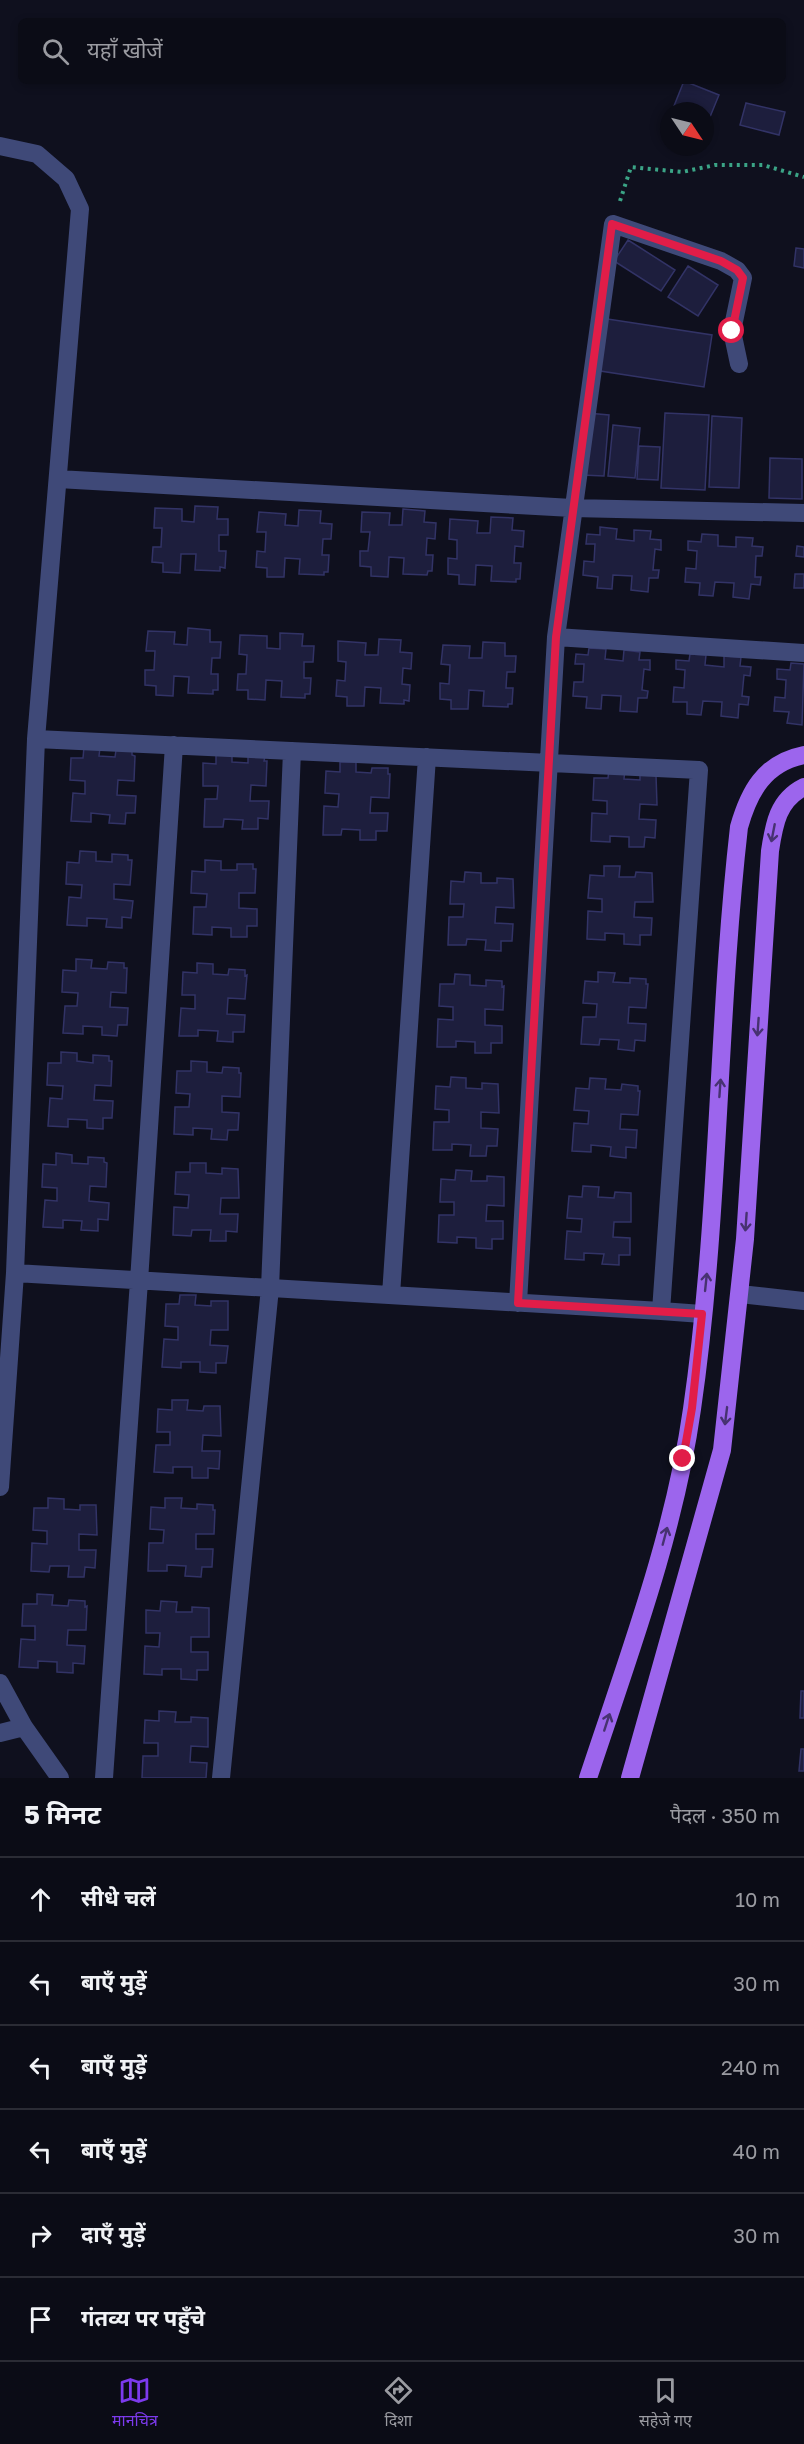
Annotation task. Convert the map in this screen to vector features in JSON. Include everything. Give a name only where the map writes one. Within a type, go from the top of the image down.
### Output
[{"type":"main road","points":[[588,1778],[652,1583],[669,1523],[692,1408],[710,1245],[739,827],[754,788],[767,773],[782,763],[804,755]]},
{"type":"main road","points":[[630,1778],[722,1449],[740,1294],[770,851],[774,824],[782,805],[795,792],[804,787]]},
{"type":"street","points":[[0,146],[37,154],[66,178],[80,209],[36,739],[15,1273],[0,1488]]},
{"type":"street","points":[[518,1303],[556,637],[612,224],[721,261],[737,270],[743,278],[732,331],[739,364]]},
{"type":"street","points":[[58,479],[572,508],[804,513]]},
{"type":"street","points":[[556,637],[804,653]]},
{"type":"street","points":[[36,739],[699,770],[661,1311]]},
{"type":"street","points":[[104,1778],[174,745]]},
{"type":"street","points":[[221,1778],[270,1288],[292,751]]},
{"type":"street","points":[[391,1295],[428,757]]},
{"type":"street","points":[[15,1273],[702,1314]]},
{"type":"street","points":[[740,1294],[804,1301]]},
{"type":"street","points":[[0,1683],[24,1727],[60,1778]]},
{"type":"street","points":[[0,1733],[24,1727]]},
{"type":"path","points":[[612,224],[631,167],[682,172],[715,165],[763,165],[804,177]]},
{"type":"building","points":[[683,84],[692,84],[719,95],[714,107],[714,102],[676,102]]},
{"type":"building","points":[[746,103],[785,112],[779,135],[740,125]]},
{"type":"building","points":[[628,240],[675,270],[661,291],[614,261]]},
{"type":"building","points":[[796,248],[804,249],[804,268],[794,266]]},
{"type":"building","points":[[688,266],[718,285],[698,316],[668,297]]},
{"type":"building","points":[[601,318],[712,335],[704,387],[594,370]]},
{"type":"building","points":[[587,413],[609,415],[604,476],[582,475]]},
{"type":"building","points":[[665,413],[709,415],[705,490],[661,488]]},
{"type":"building","points":[[712,416],[742,418],[739,488],[709,487]]},
{"type":"building","points":[[613,425],[640,428],[635,478],[608,476]]},
{"type":"building","points":[[639,446],[660,447],[658,480],[637,479]]},
{"type":"building","points":[[770,458],[802,459],[802,499],[769,498]]},
{"type":"building","points":[[195,506],[218,507],[217,519],[228,519],[228,535],[219,535],[219,551],[226,551],[225,568],[220,567],[220,571],[195,570],[196,554],[181,554],[180,573],[163,572],[163,563],[152,562],[153,547],[161,547],[162,528],[154,528],[155,508],[182,509],[182,521],[194,522]]},
{"type":"building","points":[[403,509],[425,511],[424,522],[436,523],[435,539],[427,538],[426,555],[433,555],[432,571],[428,571],[427,575],[403,574],[404,558],[389,557],[388,577],[371,576],[371,567],[360,566],[360,551],[368,551],[370,532],[361,532],[362,512],[390,513],[389,525],[402,525]]},
{"type":"building","points":[[299,510],[321,511],[320,523],[332,524],[331,539],[323,539],[322,555],[329,555],[328,572],[324,572],[324,575],[299,574],[300,559],[285,558],[284,577],[267,577],[267,568],[256,567],[257,551],[265,552],[266,532],[257,532],[259,512],[286,514],[285,525],[298,526]]},
{"type":"building","points":[[491,517],[513,518],[512,530],[524,531],[523,547],[515,546],[514,563],[521,563],[520,579],[516,579],[516,582],[491,581],[492,566],[476,565],[475,585],[459,584],[459,575],[448,574],[448,558],[457,559],[457,540],[449,539],[450,519],[478,521],[477,533],[490,533]]},
{"type":"building","points":[[600,527],[617,529],[616,539],[634,541],[634,530],[651,531],[650,539],[661,540],[661,550],[655,549],[653,570],[659,570],[658,578],[649,578],[648,592],[631,590],[632,576],[613,575],[612,589],[597,588],[598,577],[583,575],[584,561],[594,562],[595,544],[586,544],[587,534],[600,535]]},
{"type":"building","points":[[702,534],[718,535],[718,546],[736,547],[736,537],[753,538],[752,546],[763,547],[762,556],[756,556],[755,577],[761,577],[760,585],[751,584],[749,599],[733,597],[734,583],[715,582],[713,596],[699,595],[700,583],[685,582],[686,568],[696,569],[697,551],[688,550],[688,541],[701,542]]},
{"type":"building","points":[[797,546],[804,547],[804,557],[796,556]]},
{"type":"building","points":[[795,574],[804,574],[804,588],[794,588]]},
{"type":"building","points":[[188,628],[210,630],[210,642],[221,642],[220,658],[212,658],[211,674],[218,674],[218,690],[213,690],[213,694],[188,693],[189,677],[174,676],[173,696],[156,695],[156,686],[145,685],[145,670],[154,670],[155,651],[146,651],[148,631],[175,632],[174,644],[187,645]]},
{"type":"building","points":[[280,633],[303,634],[302,646],[314,646],[313,662],[304,662],[304,678],[311,678],[310,694],[305,694],[305,698],[281,697],[282,681],[266,680],[265,700],[248,699],[248,690],[237,690],[238,674],[246,674],[247,655],[239,654],[240,635],[267,636],[267,648],[280,649]]},
{"type":"building","points":[[379,639],[401,640],[400,652],[412,653],[411,669],[403,668],[402,684],[410,685],[409,701],[404,700],[404,704],[380,703],[381,688],[365,687],[364,706],[347,706],[347,697],[336,696],[337,680],[345,681],[346,662],[338,661],[338,641],[366,643],[365,655],[378,655]]},
{"type":"building","points":[[483,642],[505,643],[505,656],[516,656],[515,672],[507,672],[506,688],[513,688],[512,704],[508,704],[508,707],[483,706],[484,691],[469,690],[468,709],[451,709],[451,700],[440,699],[440,683],[449,684],[450,665],[441,664],[443,645],[470,646],[469,658],[482,658]]},
{"type":"building","points":[[589,648],[606,649],[605,659],[623,661],[624,650],[640,652],[639,660],[650,660],[650,670],[644,669],[642,690],[648,691],[647,698],[638,698],[637,712],[620,711],[621,696],[602,695],[601,709],[586,708],[587,697],[573,696],[574,682],[583,682],[584,664],[575,664],[576,654],[588,655]]},
{"type":"building","points":[[690,654],[706,655],[705,665],[724,667],[724,656],[741,657],[740,666],[751,667],[750,676],[744,675],[742,696],[749,697],[748,705],[739,704],[738,718],[721,716],[722,702],[703,701],[701,715],[687,714],[687,702],[673,702],[674,687],[684,688],[685,670],[676,669],[676,660],[689,661]]},
{"type":"building","points":[[791,663],[804,664],[802,725],[787,723],[789,712],[774,711],[775,697],[785,698],[786,680],[777,679],[777,669],[790,670]]},
{"type":"building","points":[[84,747],[100,748],[99,756],[115,757],[116,750],[132,751],[132,755],[135,756],[134,781],[118,780],[117,795],[136,796],[135,813],[126,813],[125,824],[109,823],[110,815],[91,813],[91,822],[71,821],[73,793],[85,794],[85,781],[70,780],[71,758],[83,758]]},
{"type":"building","points":[[216,753],[232,753],[232,762],[248,763],[248,756],[265,756],[264,761],[267,761],[266,786],[251,785],[250,801],[269,801],[268,819],[258,818],[258,829],[242,829],[243,820],[224,819],[223,827],[204,827],[205,799],[217,799],[218,786],[203,786],[203,763],[216,764]]},
{"type":"building","points":[[340,762],[356,762],[356,772],[371,773],[372,768],[388,768],[389,798],[371,797],[370,813],[388,813],[387,831],[376,831],[376,840],[360,840],[360,830],[342,829],[341,835],[323,835],[324,806],[338,807],[339,794],[325,793],[326,771],[340,772]]},
{"type":"building","points":[[609,769],[625,769],[624,779],[640,780],[640,774],[656,775],[657,805],[640,804],[639,819],[656,820],[655,838],[645,837],[644,847],[629,847],[629,837],[610,836],[610,842],[591,841],[592,813],[607,814],[607,801],[593,800],[594,778],[608,778]]},
{"type":"building","points":[[80,851],[96,852],[96,861],[112,862],[112,854],[128,855],[128,860],[132,860],[130,885],[114,884],[114,899],[133,901],[131,918],[122,917],[122,928],[106,927],[107,919],[87,918],[87,926],[67,925],[69,897],[81,898],[82,885],[66,884],[67,862],[79,863]]},
{"type":"building","points":[[205,860],[221,861],[221,870],[237,870],[237,864],[253,864],[253,869],[256,869],[255,893],[239,893],[239,908],[257,909],[257,926],[247,926],[247,937],[231,937],[231,928],[212,927],[212,935],[193,934],[194,907],[206,907],[207,894],[191,893],[192,871],[205,872]]},
{"type":"building","points":[[604,866],[620,866],[619,877],[635,877],[636,872],[652,873],[653,902],[635,902],[634,917],[652,918],[651,935],[640,935],[640,945],[624,944],[624,934],[605,933],[605,940],[587,939],[588,911],[602,912],[602,899],[588,898],[590,875],[604,876]]},
{"type":"building","points":[[465,872],[481,873],[481,883],[497,883],[497,878],[513,879],[514,908],[496,907],[495,923],[513,924],[512,941],[501,941],[501,951],[485,950],[486,940],[467,939],[466,945],[448,945],[449,917],[463,917],[464,904],[450,904],[451,881],[464,882]]},
{"type":"building","points":[[76,959],[92,960],[91,968],[107,969],[108,962],[124,963],[124,968],[127,968],[126,993],[111,992],[110,1007],[128,1008],[127,1025],[118,1025],[117,1036],[102,1035],[102,1027],[83,1026],[83,1034],[63,1033],[65,1006],[77,1006],[78,993],[62,992],[63,970],[76,971]]},
{"type":"building","points":[[197,963],[213,964],[213,974],[228,975],[229,969],[245,970],[245,976],[247,975],[245,999],[228,998],[227,1014],[245,1015],[244,1032],[233,1032],[233,1042],[217,1041],[218,1031],[198,1030],[198,1036],[179,1036],[181,1008],[195,1009],[195,995],[182,995],[183,972],[197,973]]},
{"type":"building","points":[[598,972],[615,973],[613,982],[630,983],[630,978],[646,979],[646,984],[648,984],[646,1008],[629,1007],[628,1023],[646,1024],[645,1041],[635,1040],[634,1051],[618,1049],[619,1040],[600,1039],[599,1045],[581,1044],[583,1017],[596,1017],[597,1004],[583,1003],[585,981],[598,982]]},
{"type":"building","points":[[455,974],[470,975],[470,985],[486,986],[486,980],[502,981],[502,987],[504,986],[503,1010],[485,1009],[485,1025],[502,1026],[502,1043],[491,1043],[491,1053],[475,1053],[475,1042],[456,1041],[456,1047],[437,1047],[438,1019],[453,1020],[453,1007],[439,1006],[440,984],[454,984]]},
{"type":"building","points":[[61,1052],[77,1053],[77,1061],[93,1063],[93,1055],[109,1056],[109,1061],[112,1061],[111,1086],[95,1085],[94,1100],[113,1101],[112,1118],[103,1118],[103,1129],[87,1128],[87,1120],[68,1119],[68,1127],[48,1126],[50,1098],[62,1099],[63,1086],[47,1085],[48,1063],[61,1063]]},
{"type":"building","points":[[191,1061],[207,1062],[207,1072],[222,1073],[223,1067],[239,1068],[239,1073],[241,1073],[240,1097],[222,1096],[222,1112],[239,1113],[238,1130],[228,1130],[227,1140],[211,1139],[212,1129],[193,1128],[193,1135],[174,1134],[175,1107],[189,1107],[190,1094],[176,1093],[177,1071],[191,1071]]},
{"type":"building","points":[[451,1077],[466,1078],[466,1088],[482,1089],[482,1083],[498,1084],[499,1113],[481,1112],[481,1128],[498,1129],[497,1146],[487,1146],[486,1156],[470,1156],[471,1145],[452,1144],[452,1150],[433,1150],[434,1122],[449,1122],[449,1110],[435,1109],[436,1086],[450,1087]]},
{"type":"building","points":[[590,1078],[606,1079],[605,1089],[621,1090],[622,1084],[638,1086],[638,1091],[640,1091],[638,1115],[621,1114],[620,1129],[637,1130],[636,1148],[626,1147],[626,1158],[610,1156],[611,1147],[591,1145],[591,1152],[572,1151],[574,1123],[588,1124],[589,1111],[574,1110],[576,1088],[589,1089]]},
{"type":"building","points":[[56,1153],[72,1155],[72,1163],[88,1164],[88,1157],[104,1158],[104,1162],[107,1163],[106,1187],[90,1186],[89,1201],[109,1203],[108,1220],[98,1219],[98,1231],[81,1230],[82,1221],[63,1220],[63,1228],[43,1227],[45,1200],[57,1201],[57,1188],[42,1187],[43,1164],[56,1165]]},
{"type":"building","points":[[190,1163],[206,1163],[206,1173],[222,1174],[222,1168],[238,1169],[239,1198],[221,1198],[220,1214],[238,1214],[237,1232],[226,1231],[226,1241],[210,1241],[211,1230],[192,1230],[191,1236],[173,1235],[174,1207],[188,1208],[189,1195],[175,1194],[176,1172],[190,1172]]},
{"type":"building","points":[[456,1170],[472,1171],[471,1181],[487,1181],[487,1176],[504,1177],[504,1206],[487,1205],[486,1221],[503,1221],[503,1239],[492,1239],[492,1249],[476,1248],[476,1238],[457,1237],[457,1243],[438,1242],[439,1215],[454,1215],[454,1202],[440,1202],[441,1179],[455,1180]]},
{"type":"building","points":[[583,1186],[599,1187],[598,1197],[614,1198],[615,1192],[631,1193],[631,1222],[614,1222],[613,1237],[630,1238],[630,1255],[619,1255],[619,1265],[602,1264],[604,1254],[584,1253],[584,1260],[565,1259],[567,1231],[581,1232],[582,1219],[567,1218],[569,1196],[582,1197]]},
{"type":"building","points":[[180,1295],[196,1295],[195,1305],[211,1306],[211,1301],[228,1301],[228,1330],[211,1330],[210,1345],[228,1346],[226,1363],[216,1363],[216,1373],[200,1372],[200,1362],[181,1362],[181,1368],[162,1367],[164,1339],[178,1340],[178,1327],[165,1326],[166,1304],[179,1304]]},
{"type":"building","points":[[172,1400],[188,1400],[187,1410],[203,1411],[204,1406],[220,1406],[221,1436],[203,1435],[202,1451],[220,1451],[219,1469],[208,1468],[208,1478],[192,1478],[192,1467],[173,1467],[173,1473],[154,1472],[156,1445],[170,1445],[170,1432],[157,1432],[158,1409],[172,1410]]},
{"type":"building","points":[[48,1498],[64,1499],[64,1509],[80,1510],[80,1505],[96,1505],[97,1535],[79,1534],[79,1550],[96,1550],[95,1568],[85,1567],[84,1577],[68,1577],[69,1566],[50,1566],[49,1572],[31,1571],[32,1543],[47,1544],[47,1531],[33,1530],[34,1508],[48,1508]]},
{"type":"building","points":[[165,1498],[182,1498],[181,1508],[197,1509],[197,1504],[213,1505],[213,1510],[215,1510],[214,1534],[196,1534],[196,1549],[213,1549],[212,1567],[202,1567],[201,1577],[185,1576],[186,1566],[167,1565],[167,1571],[148,1571],[149,1543],[163,1543],[164,1530],[150,1529],[151,1507],[165,1508]]},
{"type":"building","points":[[37,1594],[53,1595],[52,1605],[68,1606],[69,1600],[85,1601],[85,1607],[87,1606],[86,1630],[68,1630],[67,1645],[85,1646],[84,1664],[73,1663],[73,1673],[57,1672],[57,1662],[38,1661],[38,1668],[19,1667],[21,1639],[35,1640],[35,1626],[22,1626],[23,1604],[37,1604]]},
{"type":"building","points":[[161,1601],[177,1602],[176,1612],[192,1612],[192,1607],[209,1608],[209,1637],[191,1637],[191,1652],[208,1652],[208,1670],[197,1670],[197,1680],[181,1679],[181,1669],[162,1669],[162,1675],[144,1674],[145,1646],[159,1647],[160,1633],[146,1633],[146,1610],[160,1611]]},
{"type":"building","points":[[801,1691],[804,1691],[804,1718],[800,1718]]},
{"type":"building","points":[[159,1711],[176,1712],[175,1722],[191,1722],[191,1717],[208,1718],[208,1747],[191,1746],[190,1762],[207,1763],[206,1778],[142,1778],[143,1756],[158,1756],[158,1743],[144,1743],[145,1720],[159,1721]]},
{"type":"building","points":[[801,1749],[804,1749],[804,1771],[799,1771]]},
{"type":"route","points":[[683,1459],[692,1408],[702,1314],[518,1303],[556,637],[612,224],[721,261],[737,270],[743,278],[732,331]]}]
